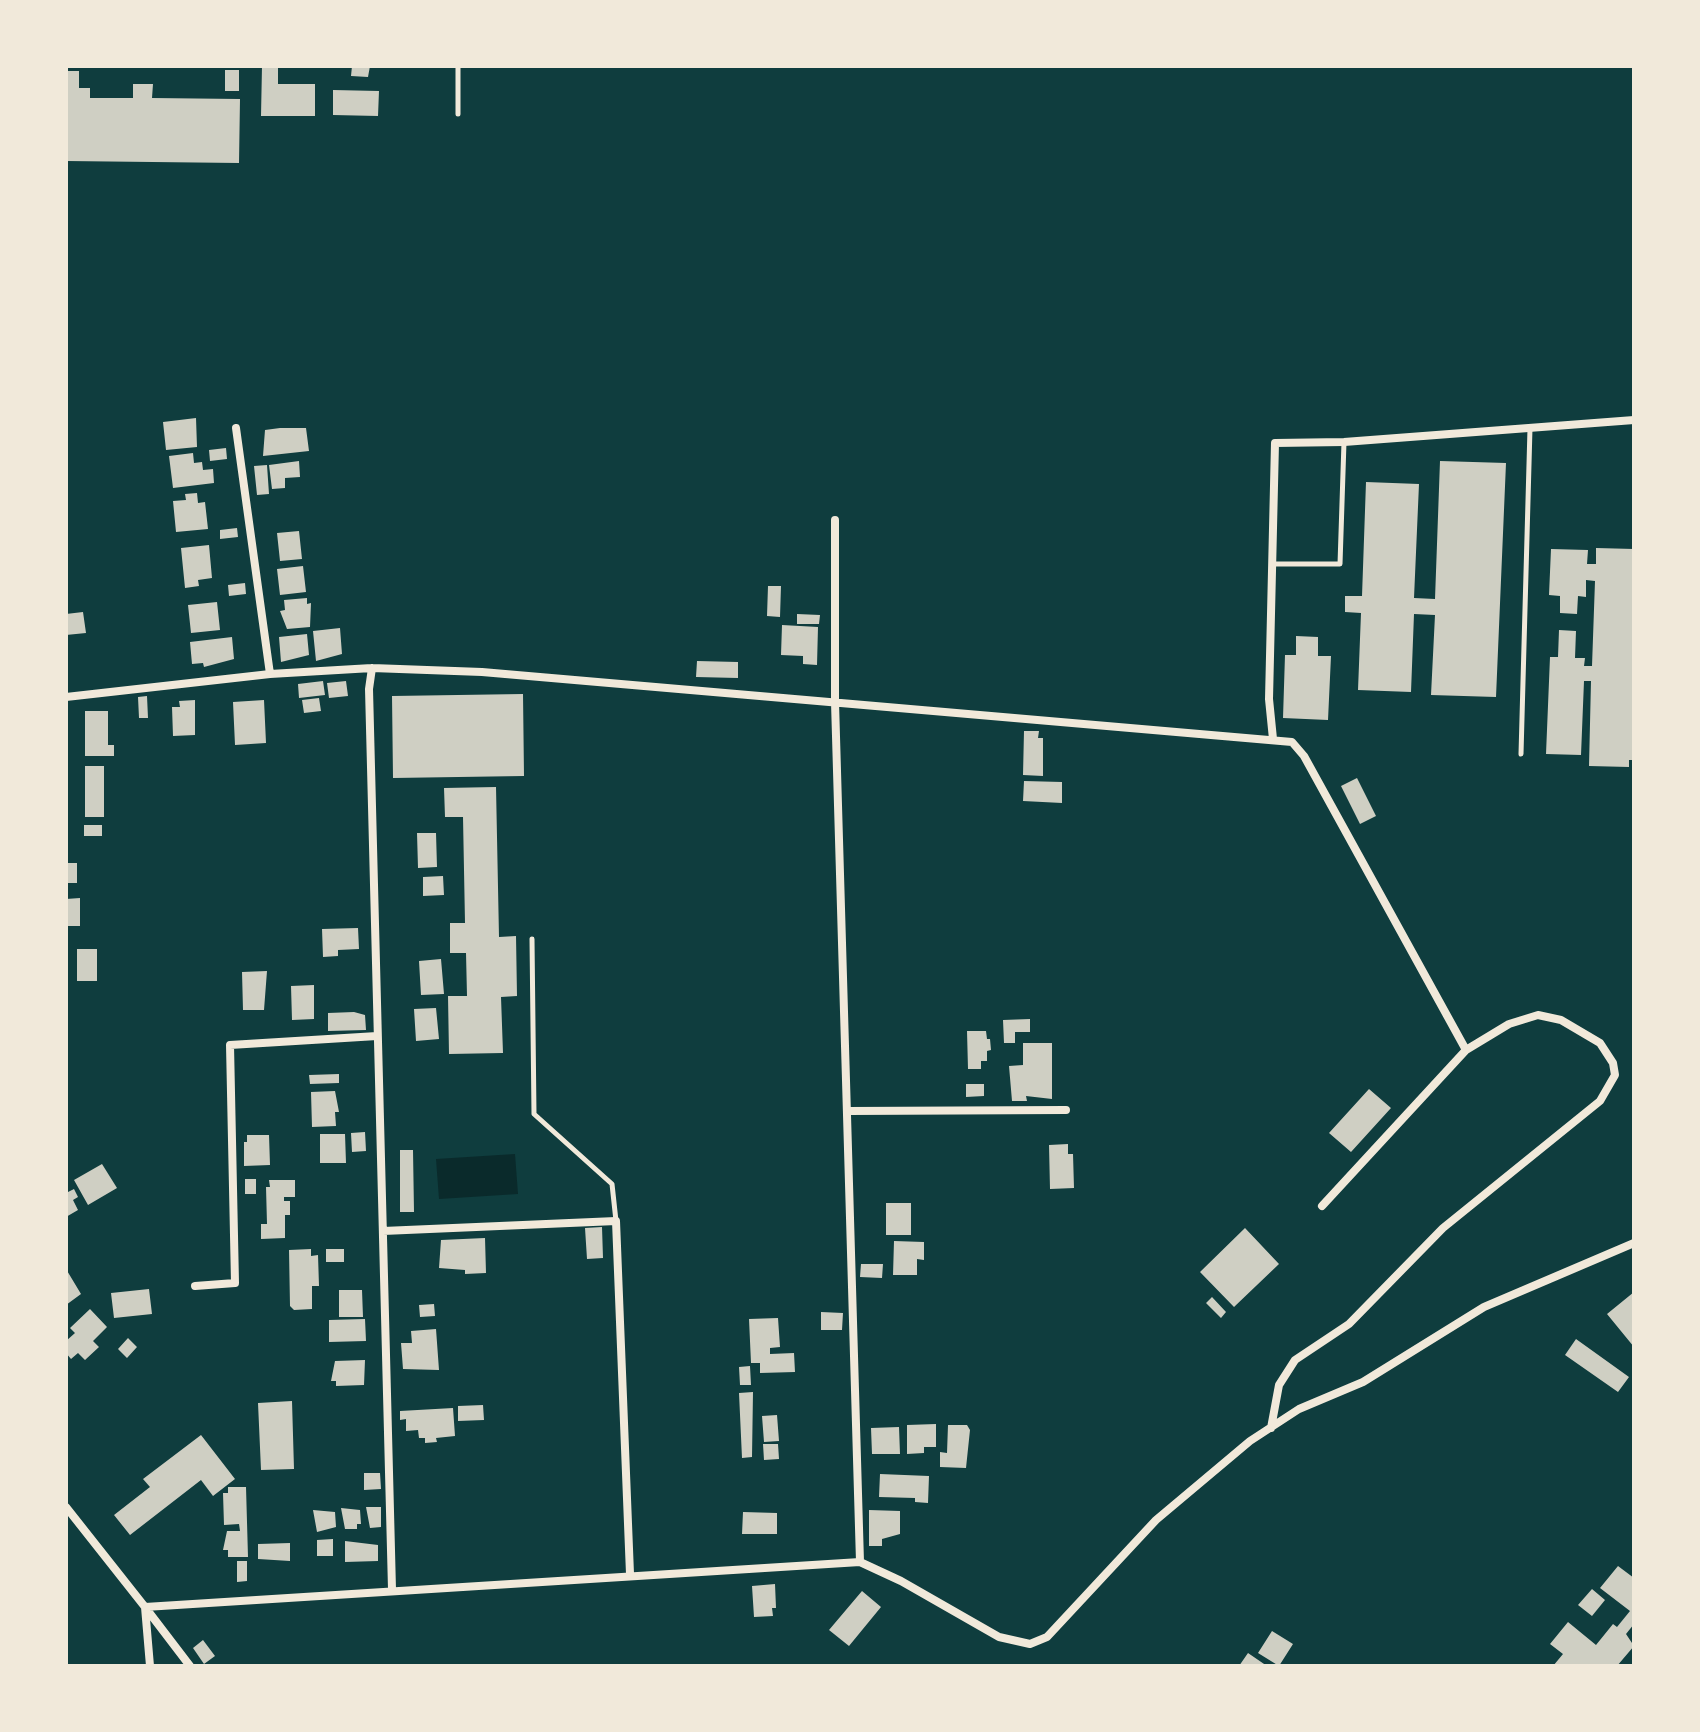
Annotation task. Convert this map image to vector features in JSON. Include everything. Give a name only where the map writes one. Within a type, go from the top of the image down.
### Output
[{"type":"street","points":[[1273,739],[1269,699],[1275,443],[1344,442],[1634,420]]},
{"type":"street","points":[[236,428],[270,674]]},
{"type":"street","points":[[835,520],[835,702],[860,1562]]},
{"type":"street","points":[[372,668],[369,689],[392,1589]]},
{"type":"street","points":[[66,697],[270,674],[372,668],[595,679],[1292,742],[1304,756],[1466,1050]]},
{"type":"street","points":[[1271,1428],[1279,1385],[1295,1360],[1349,1324],[1443,1228],[1600,1101],[1615,1075],[1613,1063],[1590,1036],[1561,1020],[1538,1015],[1509,1024],[1466,1050],[1322,1206]]},
{"type":"street","points":[[195,1286],[235,1283],[230,1045],[377,1036]]},
{"type":"street","points":[[848,1111],[1066,1110]]},
{"type":"street","points":[[383,1231],[616,1221],[630,1574]]},
{"type":"street","points":[[145,1607],[630,1574],[860,1562],[901,1581],[999,1637],[1030,1644],[1055,1629],[1156,1520],[1299,1409],[1363,1382],[1484,1307],[1634,1243]]},
{"type":"street","points":[[66,1507],[190,1666]]},
{"type":"street","points":[[145,1607],[150,1666]]},
{"type":"lane","points":[[458,66],[458,114]]},
{"type":"lane","points":[[1521,754],[1530,428]]},
{"type":"lane","points":[[1272,564],[1340,564],[1344,442]]},
{"type":"lane","points":[[532,939],[534,1114],[612,1184],[616,1221]]},
{"type":"water","points":[[515,1154],[518,1194],[439,1199],[436,1159]]},
{"type":"building","points":[[262,66],[278,66],[278,84],[315,84],[315,116],[261,116]]},
{"type":"building","points":[[352,66],[370,66],[368,77],[351,76]]},
{"type":"building","points":[[225,70],[239,70],[239,91],[225,91]]},
{"type":"building","points":[[66,71],[79,71],[79,88],[90,88],[90,98],[133,98],[133,84],[153,84],[152,98],[240,99],[239,163],[66,161]]},
{"type":"building","points":[[333,90],[379,91],[378,116],[333,115]]},
{"type":"building","points":[[196,418],[197,447],[166,450],[163,422]]},
{"type":"building","points":[[306,428],[309,451],[263,456],[265,430]]},
{"type":"building","points":[[226,448],[227,459],[210,461],[209,450]]},
{"type":"building","points":[[193,453],[194,463],[202,462],[203,470],[213,469],[214,483],[173,488],[169,456]]},
{"type":"building","points":[[299,461],[300,477],[285,478],[285,488],[272,489],[269,465]]},
{"type":"building","points":[[1440,461],[1506,463],[1496,697],[1431,695],[1435,615],[1414,614],[1411,692],[1358,690],[1361,613],[1345,612],[1345,596],[1362,596],[1366,482],[1419,484],[1414,598],[1435,599]]},
{"type":"building","points":[[267,465],[269,494],[257,495],[254,466]]},
{"type":"building","points":[[197,493],[198,503],[205,502],[208,529],[176,532],[173,501],[186,500],[185,494]]},
{"type":"building","points":[[237,528],[238,537],[220,539],[220,530]]},
{"type":"building","points":[[299,531],[302,559],[280,561],[277,533]]},
{"type":"building","points":[[209,545],[212,578],[198,580],[199,586],[185,588],[181,548]]},
{"type":"building","points":[[1596,548],[1634,549],[1634,760],[1629,760],[1629,767],[1589,766],[1591,681],[1584,681],[1581,755],[1546,754],[1550,657],[1558,657],[1559,630],[1576,631],[1575,658],[1585,658],[1584,666],[1592,666],[1595,581],[1586,580],[1586,597],[1578,596],[1577,614],[1560,613],[1560,596],[1549,595],[1551,549],[1588,550],[1587,564],[1596,564]]},
{"type":"building","points":[[303,566],[306,592],[280,595],[277,569]]},
{"type":"building","points":[[245,583],[246,594],[229,596],[228,585]]},
{"type":"building","points":[[768,586],[781,586],[780,617],[767,616]]},
{"type":"building","points":[[307,598],[307,604],[311,603],[310,627],[287,629],[280,611],[285,610],[284,600]]},
{"type":"building","points":[[217,602],[220,630],[191,633],[188,605]]},
{"type":"building","points":[[83,612],[86,633],[66,635],[66,614]]},
{"type":"building","points":[[797,614],[820,615],[819,624],[797,624]]},
{"type":"building","points":[[782,625],[818,627],[817,665],[803,664],[803,656],[781,655]]},
{"type":"building","points":[[340,628],[342,654],[316,661],[313,631]]},
{"type":"building","points":[[307,634],[309,655],[281,662],[279,637]]},
{"type":"building","points":[[1296,636],[1318,637],[1318,656],[1331,656],[1328,720],[1283,718],[1285,655],[1296,655]]},
{"type":"building","points":[[232,637],[234,659],[204,667],[203,663],[192,664],[190,642]]},
{"type":"building","points":[[697,661],[738,662],[738,678],[696,677]]},
{"type":"building","points":[[323,681],[325,695],[299,698],[298,684]]},
{"type":"building","points":[[346,681],[348,696],[329,698],[327,683]]},
{"type":"building","points":[[523,694],[524,776],[393,778],[392,696]]},
{"type":"building","points":[[147,696],[148,718],[139,718],[138,697]]},
{"type":"building","points":[[319,698],[321,711],[304,713],[302,700]]},
{"type":"building","points":[[195,700],[195,735],[173,736],[172,707],[180,707],[179,701]]},
{"type":"building","points":[[264,700],[266,743],[235,745],[233,702]]},
{"type":"building","points":[[85,711],[108,711],[108,745],[114,745],[114,756],[85,756]]},
{"type":"building","points":[[1024,731],[1039,731],[1038,738],[1043,738],[1043,776],[1023,775]]},
{"type":"building","points":[[85,766],[104,766],[104,817],[85,817]]},
{"type":"building","points":[[1357,778],[1376,816],[1360,824],[1341,786]]},
{"type":"building","points":[[1024,781],[1062,782],[1062,803],[1023,801]]},
{"type":"building","points":[[496,787],[499,937],[516,936],[517,996],[501,997],[503,1053],[449,1054],[448,996],[467,996],[466,953],[450,953],[450,923],[465,923],[463,817],[445,817],[444,788]]},
{"type":"building","points":[[84,825],[102,825],[102,836],[84,836]]},
{"type":"building","points":[[417,833],[436,833],[437,867],[418,868]]},
{"type":"building","points":[[66,863],[77,863],[77,883],[66,883]]},
{"type":"building","points":[[443,876],[444,895],[423,896],[423,877]]},
{"type":"building","points":[[80,898],[80,926],[66,926],[66,899]]},
{"type":"building","points":[[358,928],[359,949],[338,950],[338,956],[323,957],[322,929]]},
{"type":"building","points":[[77,949],[97,949],[97,981],[77,981]]},
{"type":"building","points":[[441,959],[444,994],[421,995],[419,961]]},
{"type":"building","points":[[267,971],[264,1010],[243,1010],[242,972]]},
{"type":"building","points":[[314,985],[314,1019],[292,1020],[291,986]]},
{"type":"building","points":[[436,1008],[439,1039],[416,1041],[414,1009]]},
{"type":"building","points":[[354,1012],[365,1015],[366,1030],[328,1031],[328,1013]]},
{"type":"building","points":[[1030,1019],[1030,1032],[1015,1032],[1015,1043],[1004,1043],[1003,1020]]},
{"type":"building","points":[[967,1031],[986,1031],[987,1039],[990,1039],[991,1050],[987,1051],[987,1061],[981,1061],[981,1069],[968,1069]]},
{"type":"building","points":[[1023,1043],[1052,1043],[1052,1099],[1026,1096],[1027,1101],[1012,1101],[1009,1066],[1023,1065]]},
{"type":"building","points":[[339,1074],[339,1083],[310,1084],[309,1075]]},
{"type":"building","points":[[966,1084],[984,1084],[984,1096],[966,1097]]},
{"type":"building","points":[[1369,1089],[1391,1108],[1351,1152],[1329,1133]]},
{"type":"building","points":[[335,1091],[339,1112],[335,1112],[336,1126],[312,1127],[311,1092]]},
{"type":"building","points":[[365,1132],[366,1151],[352,1152],[351,1133]]},
{"type":"building","points":[[320,1134],[345,1134],[346,1163],[320,1163]]},
{"type":"building","points":[[247,1135],[269,1135],[270,1165],[244,1166]]},
{"type":"building","points":[[1068,1144],[1068,1154],[1073,1154],[1074,1188],[1050,1189],[1049,1145]]},
{"type":"building","points":[[400,1150],[413,1150],[414,1212],[400,1212]]},
{"type":"building","points":[[102,1164],[117,1188],[88,1205],[74,1180]]},
{"type":"building","points":[[245,1179],[256,1179],[256,1194],[245,1194]]},
{"type":"building","points":[[269,1180],[295,1180],[295,1197],[284,1197],[284,1201],[290,1201],[290,1215],[285,1215],[285,1238],[261,1239],[261,1224],[267,1224],[266,1187],[270,1187]]},
{"type":"building","points":[[66,1189],[68,1192],[74,1189],[78,1197],[73,1200],[78,1210],[66,1217]]},
{"type":"building","points":[[886,1203],[911,1203],[911,1235],[886,1235]]},
{"type":"building","points":[[602,1227],[603,1258],[587,1259],[585,1228]]},
{"type":"building","points":[[1245,1228],[1279,1264],[1234,1307],[1200,1272]]},
{"type":"building","points":[[485,1238],[486,1273],[465,1274],[465,1270],[439,1268],[441,1240]]},
{"type":"building","points":[[894,1241],[924,1242],[924,1260],[917,1259],[917,1275],[893,1275]]},
{"type":"building","points":[[311,1249],[311,1256],[318,1255],[319,1286],[312,1286],[312,1309],[294,1310],[290,1306],[289,1250]]},
{"type":"building","points":[[326,1249],[344,1249],[344,1262],[326,1262]]},
{"type":"building","points":[[861,1264],[883,1264],[882,1278],[860,1277]]},
{"type":"building","points":[[66,1269],[81,1294],[66,1305]]},
{"type":"building","points":[[149,1289],[152,1314],[114,1318],[111,1293]]},
{"type":"building","points":[[339,1290],[362,1290],[363,1317],[339,1317]]},
{"type":"building","points":[[1634,1292],[1634,1347],[1607,1314]]},
{"type":"building","points":[[1212,1297],[1226,1312],[1221,1318],[1206,1303]]},
{"type":"building","points":[[434,1304],[435,1316],[420,1317],[419,1305]]},
{"type":"building","points":[[90,1309],[107,1327],[93,1341],[99,1347],[85,1360],[78,1353],[71,1359],[66,1353],[66,1341],[75,1333],[70,1328]]},
{"type":"building","points":[[821,1312],[843,1313],[842,1330],[821,1330]]},
{"type":"building","points":[[778,1318],[780,1347],[770,1348],[770,1354],[794,1353],[795,1372],[760,1373],[760,1363],[751,1363],[749,1319]]},
{"type":"building","points":[[365,1319],[366,1341],[329,1342],[329,1320]]},
{"type":"building","points":[[436,1329],[439,1370],[403,1369],[401,1343],[412,1343],[411,1331]]},
{"type":"building","points":[[128,1338],[137,1347],[127,1358],[118,1349]]},
{"type":"building","points":[[1576,1339],[1629,1377],[1618,1392],[1565,1355]]},
{"type":"building","points":[[365,1360],[364,1385],[336,1386],[336,1381],[331,1381],[335,1361]]},
{"type":"building","points":[[750,1366],[751,1385],[740,1385],[739,1367]]},
{"type":"building","points":[[753,1392],[752,1457],[742,1458],[739,1393]]},
{"type":"building","points":[[292,1401],[294,1469],[261,1470],[258,1403]]},
{"type":"building","points":[[483,1405],[484,1420],[458,1421],[458,1406]]},
{"type":"building","points":[[453,1408],[455,1436],[436,1438],[437,1442],[425,1443],[425,1438],[419,1438],[418,1430],[406,1431],[406,1419],[400,1420],[400,1411]]},
{"type":"building","points":[[777,1415],[779,1441],[764,1442],[762,1416]]},
{"type":"building","points":[[936,1424],[936,1447],[924,1447],[924,1453],[907,1454],[907,1425]]},
{"type":"building","points":[[948,1425],[967,1425],[970,1430],[966,1468],[940,1467],[940,1452],[947,1453]]},
{"type":"building","points":[[899,1427],[900,1454],[872,1454],[871,1428]]},
{"type":"building","points":[[201,1435],[235,1479],[213,1496],[201,1480],[130,1535],[114,1515],[150,1487],[143,1479]]},
{"type":"building","points":[[763,1444],[778,1444],[779,1459],[764,1460]]},
{"type":"building","points":[[364,1473],[380,1473],[381,1489],[364,1490]]},
{"type":"building","points":[[880,1474],[929,1476],[928,1503],[915,1502],[915,1498],[879,1497]]},
{"type":"building","points":[[228,1487],[246,1487],[248,1557],[228,1557],[228,1550],[223,1550],[227,1531],[240,1531],[239,1524],[224,1525],[223,1493],[228,1493]]},
{"type":"building","points":[[366,1507],[381,1507],[381,1527],[370,1528]]},
{"type":"building","points":[[341,1508],[360,1510],[361,1524],[357,1524],[357,1529],[345,1529]]},
{"type":"building","points":[[313,1510],[335,1512],[336,1527],[317,1532]]},
{"type":"building","points":[[869,1510],[900,1511],[900,1534],[882,1539],[882,1546],[869,1546]]},
{"type":"building","points":[[743,1512],[777,1513],[777,1534],[742,1534]]},
{"type":"building","points":[[333,1539],[333,1556],[317,1556],[317,1540]]},
{"type":"building","points":[[345,1541],[378,1545],[378,1561],[345,1562]]},
{"type":"building","points":[[290,1543],[290,1561],[258,1559],[258,1544]]},
{"type":"building","points":[[237,1561],[247,1561],[247,1581],[237,1582]]},
{"type":"building","points":[[1618,1566],[1634,1578],[1634,1624],[1626,1634],[1634,1646],[1617,1666],[1553,1666],[1563,1654],[1550,1644],[1568,1622],[1596,1645],[1613,1624],[1617,1627],[1630,1611],[1600,1588]]},
{"type":"building","points":[[775,1584],[776,1608],[772,1608],[773,1616],[754,1617],[752,1586]]},
{"type":"building","points":[[1592,1589],[1605,1600],[1592,1616],[1578,1605]]},
{"type":"building","points":[[862,1591],[881,1607],[849,1646],[829,1630]]},
{"type":"building","points":[[1272,1631],[1293,1644],[1279,1666],[1258,1653]]},
{"type":"building","points":[[203,1640],[215,1656],[204,1664],[193,1648]]},
{"type":"building","points":[[1248,1653],[1267,1666],[1239,1666]]}]
